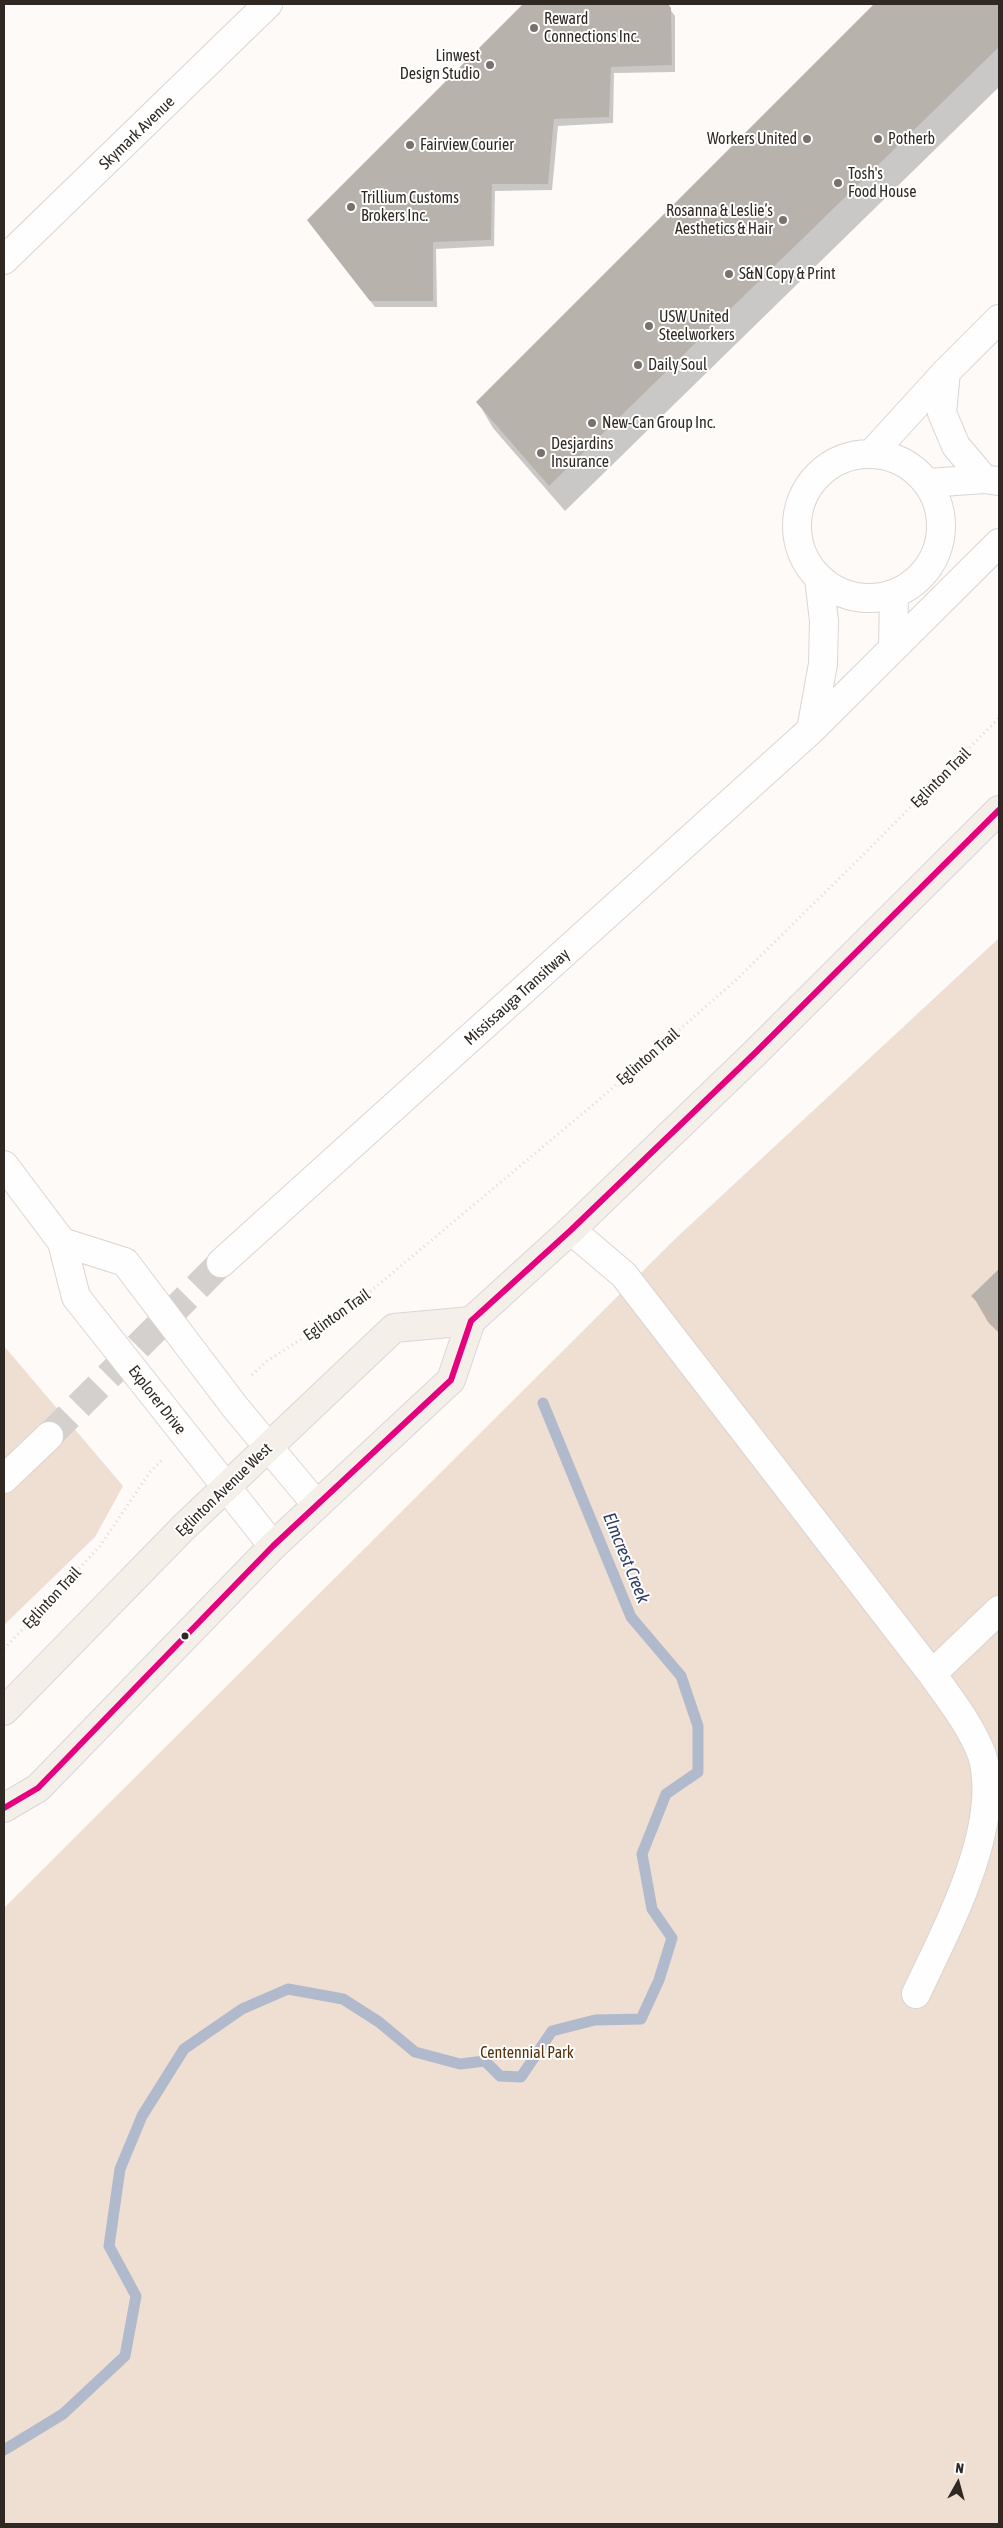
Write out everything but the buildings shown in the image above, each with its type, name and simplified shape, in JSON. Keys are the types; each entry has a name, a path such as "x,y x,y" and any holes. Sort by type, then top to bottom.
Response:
{"main road":[{"path":"4,1808 38,1788 273,1546 451,1380 471,1321 571,1230 755,1053 999,810"},
{"name":"Eglinton Avenue West","path":"4,1711 226,1487 394,1328 471,1321"}],"street":[{"name":"Skymark Avenue","path":"4,260 268,4"},
{"path":"874,452 946,372 999,319"},
{"path":"946,372 942,413 956,446 992,480"},
{"path":"874,452 908,465 928,482 940,507 942,533 934,559 917,580 894,594 868,598 842,593 819,578 803,557 797,531 799,505 812,481 832,463 857,454 874,452"},
{"path":"928,482 992,480"},
{"name":"Mississauga Transitway","path":"934,559 994,548"},
{"name":"Mississauga Transitway","path":"221,1263 810,730 994,548"},
{"path":"810,730 823,664 824,621 819,578"},
{"path":"893,647 894,594"},
{"name":"Explorer Drive","path":"4,1165 62,1242 76,1298 273,1546"},
{"path":"571,1230 624,1275 932,1674 962,1717 982,1755 989,1800 980,1852 916,1994"},
{"path":"62,1242 124,1262 267,1447 316,1504"},
{"path":"4,1479 49,1436"},
{"path":"932,1674 999,1610"}],"path":[{"name":"Eglinton Trail","path":"267,1361 353,1306 594,1104 705,1007 863,855 999,718"},
{"name":"Eglinton Trail","path":"4,1649 100,1546 150,1472"}],"green space":[{"name":"Centennial Park","path":"999,938 999,2524 4,2524 4,1908 675,1239"},
{"path":"4,1346 123,1486 95,1537 4,1625"}],"waterway":[{"name":"Elmcrest Creek","path":"4,2450 63,2414 125,2356 136,2296 109,2246 120,2169 142,2116 184,2049 242,2009 288,1989 343,1999 379,2022 415,2052 460,2064 485,2061 500,2076 521,2077 552,2031 595,2020 641,2019 659,1980 672,1938 652,1909 642,1854 666,1794 698,1772 698,1726 681,1676 631,1617 543,1403"}],"tunnel":[{"path":"49,1436 221,1263"}],"transit line":[{"path":"4,1808 38,1788 273,1546 451,1380 471,1321 571,1230 755,1053 999,810"}],"place":[{"name":"Reward Connections Inc.","path":"534,28"},
{"name":"Linwest Design Studio","path":"490,65"},
{"name":"Workers United","path":"807,139"},
{"name":"Potherb","path":"878,139"},
{"name":"Fairview Courier","path":"410,145"},
{"name":"Tosh's Food House","path":"838,183"},
{"name":"Trillium Customs Brokers Inc.","path":"351,207"},
{"name":"Rosanna & Leslie’s Aesthetics & Hair","path":"783,220"},
{"name":"S&N Copy & Print","path":"729,274"},
{"name":"USW United Steelworkers","path":"649,326"},
{"name":"Daily Soul","path":"638,365"},
{"name":"New-Can Group Inc.","path":"592,423"},
{"name":"Desjardins Insurance","path":"541,453"}]}
